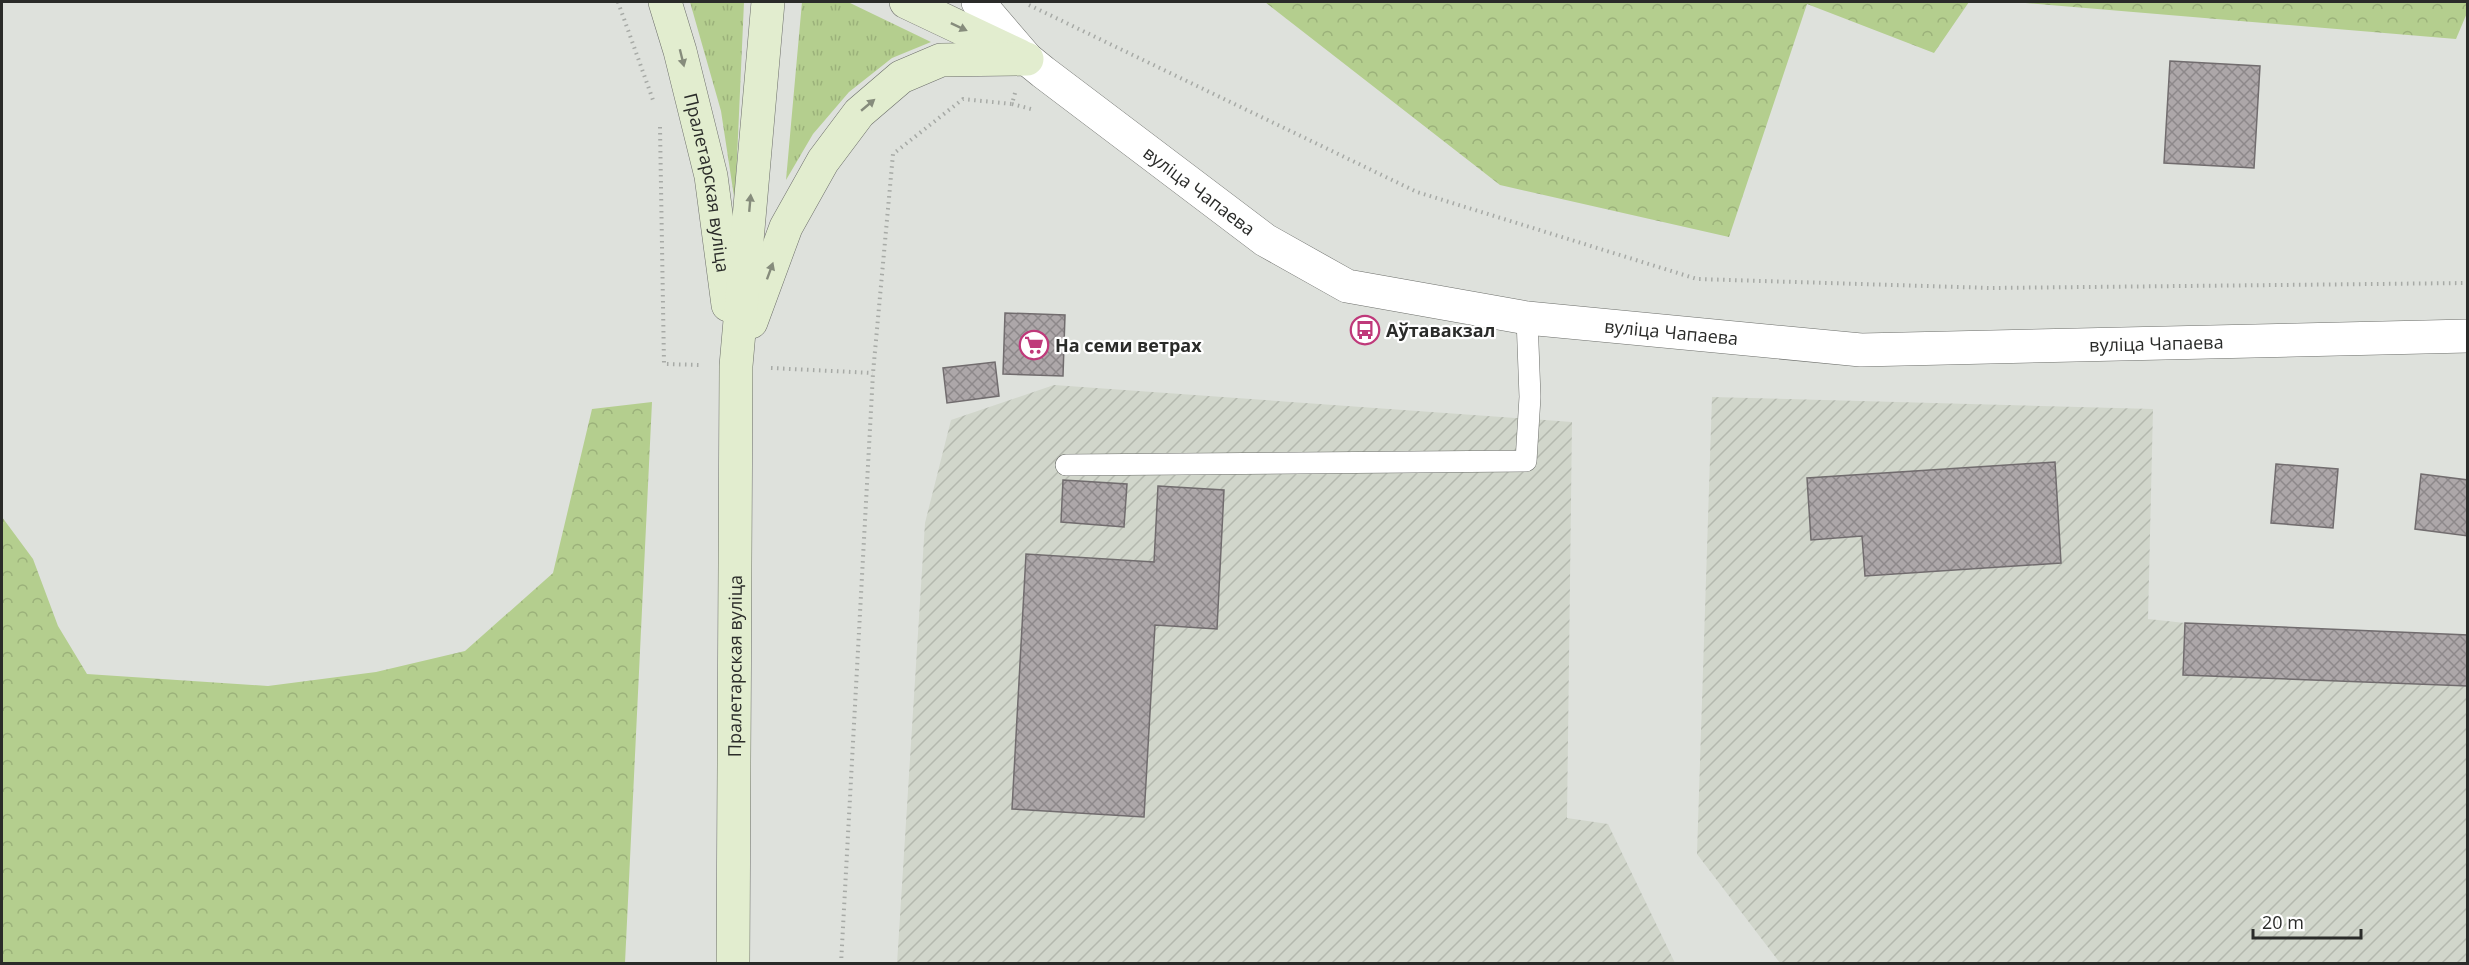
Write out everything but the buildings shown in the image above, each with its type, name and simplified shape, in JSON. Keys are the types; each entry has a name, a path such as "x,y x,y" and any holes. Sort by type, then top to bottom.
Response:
{"main road":[{"name":"Пралетарская вуліца","path":"665,2 680,51 711,176 736,366"},
{"name":"Пралетарская вуліца","path":"733,963 736,366 768,2"},
{"path":"906,2 1027,59"},
{"path":"736,366 786,227 823,161 858,113 901,77 941,60 1027,59"}],"street":[{"name":"вуліца Чапаева","path":"978,2 1027,59 1265,240 1347,286 1527,318 1861,350 2468,336"}],"lane":[{"path":"1066,465 1526,461 1530,397 1527,318"}],"path":[{"path":"841,963 873,373 893,154 963,99 1012,104 1035,29 1024,2"},
{"path":"1024,2 1417,192 1697,279 1990,288 2468,283"}],"shaded area":[{"path":"1054,385 1572,422 1567,818 1608,824 1675,963 897,964 925,523 951,420"},
{"path":"1712,397 2153,409 2148,619 2185,623 2467,635 2467,963 1780,963 1697,854"}],"green space":[{"path":"690,2 744,2 735,203 721,111"},
{"path":"802,2 848,2 931,42 892,58 849,92 813,134 786,180"},
{"path":"1265,2 1969,2 1934,53 1807,4 1729,237 1500,185"},
{"path":"2014,2 2467,2 2467,13 2456,39"},
{"path":"652,402 625,963 2,963 2,517 33,559 58,626 87,674 268,686 376,672 465,651 553,573 592,409"}],"place":[{"name":"Аўтавакзал","path":"1365,330"},
{"name":"На семи ветрах","path":"1034,345"}]}
